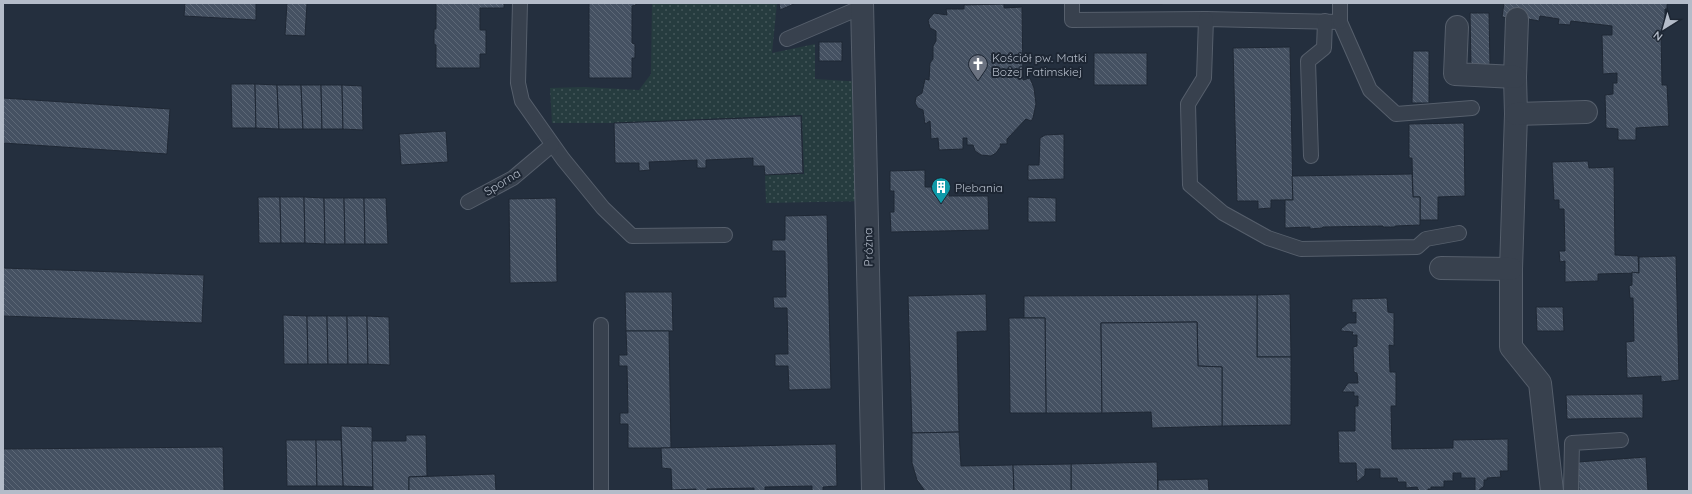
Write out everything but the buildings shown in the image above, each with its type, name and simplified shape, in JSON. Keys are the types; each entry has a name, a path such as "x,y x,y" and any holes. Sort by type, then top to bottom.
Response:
{"street":[{"name":"Próżna","path":"862,5 873,491"},
{"path":"1517,19 1515,78 1516,114 1511,269 1511,347 1540,383 1552,491"},
{"path":"1457,27 1455,74 1515,78"},
{"path":"1516,114 1586,112"},
{"path":"1442,268 1511,269"}],"lane":[{"path":"520,3 519,93 526,108 552,145 603,208 632,236 725,234"},
{"path":"1072,3 1072,20 1206,19 1340,22"},
{"path":"1340,3 1340,22 1370,90 1396,114 1472,108"},
{"path":"787,39 862,5"},
{"path":"1206,19 1204,78 1188,104 1190,185 1223,213 1268,238 1301,249 1417,247 1426,238 1459,233"},
{"path":"1311,156 1308,61 1324,48 1325,21"},
{"name":"Sporna","path":"468,202 514,178 552,145"},
{"path":"601,325 601,491"},
{"path":"1571,491 1572,443 1621,440"}],"green space":[{"path":"652,3 777,3 772,53 815,44 815,79 864,82 867,201 766,203 765,175 804,174 802,115 614,123 552,123 550,88 584,87 639,90 651,74"}],"place":[{"name":"Kościół pw. Matki Bożej Fatimskiej","path":"978,81"},
{"name":"Plebania","path":"941,204"}]}
